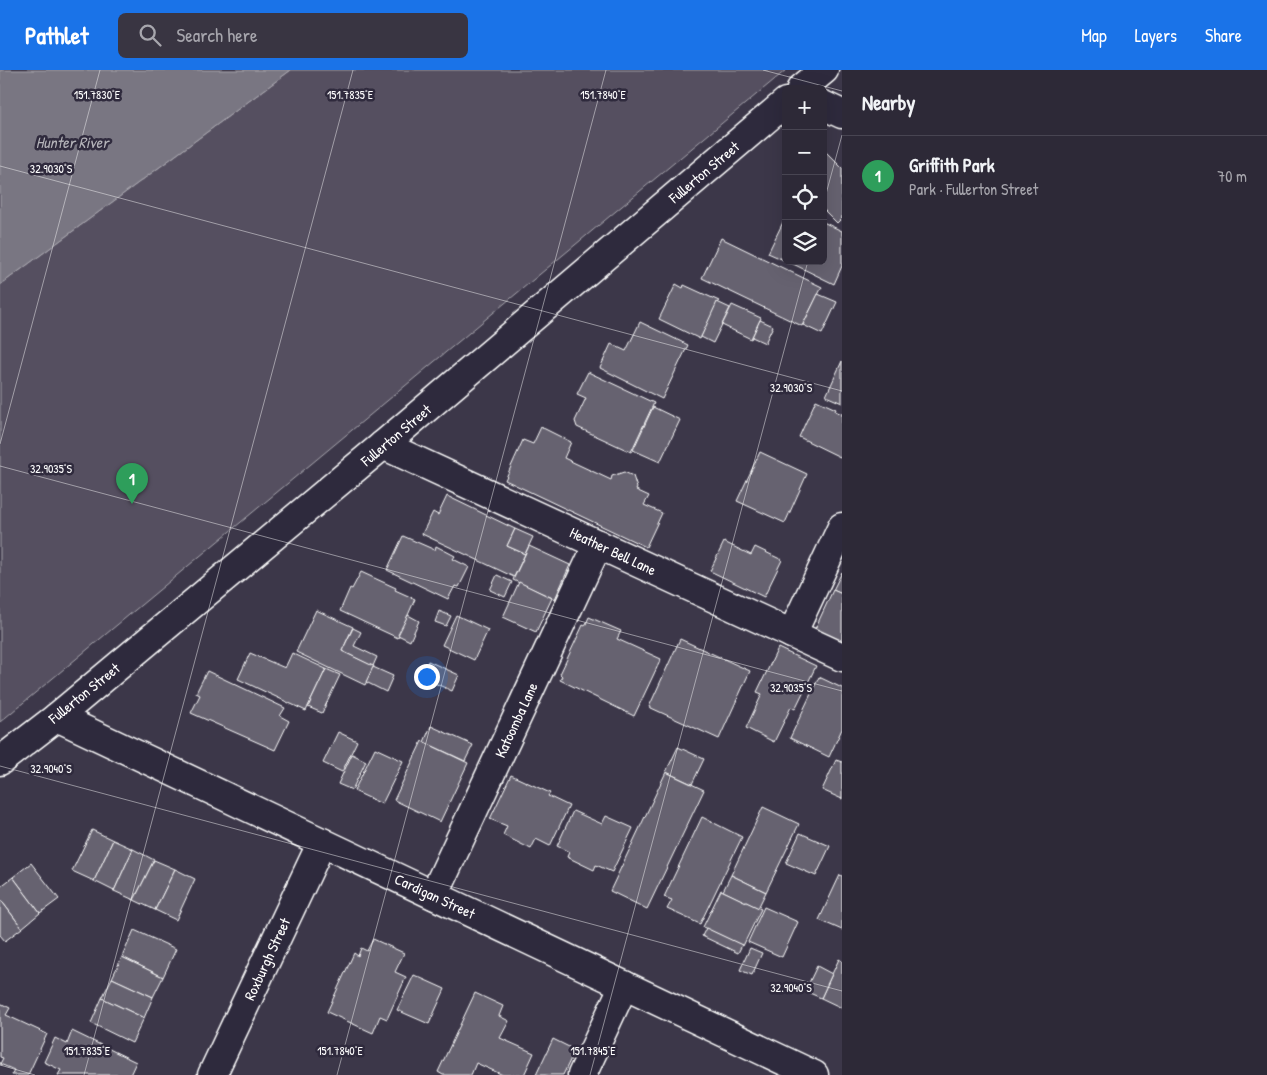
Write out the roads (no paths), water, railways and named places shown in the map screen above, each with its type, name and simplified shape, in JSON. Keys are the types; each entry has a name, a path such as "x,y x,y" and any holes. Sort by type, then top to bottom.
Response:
{"street":[{"path":"806,85 824,70"},
{"name":"Fullerton Street","path":"0,761 57,716 383,445 782,105"},
{"path":"827,107 842,114"},
{"name":"Heather Bell Lane","path":"383,445 842,657"},
{"path":"792,634 842,527"},
{"name":"Katoomba Lane","path":"434,895 598,544"},
{"name":"Cardigan Street","path":"57,716 814,1075"},
{"name":"Roxburgh Street","path":"212,1075 322,842"},
{"path":"582,1075 624,985"}],"water":[{"name":"Hunter River","path":"0,70 291,70 0,285"}],"place":[{"name":"Griffith Park","path":"132,504"}]}
